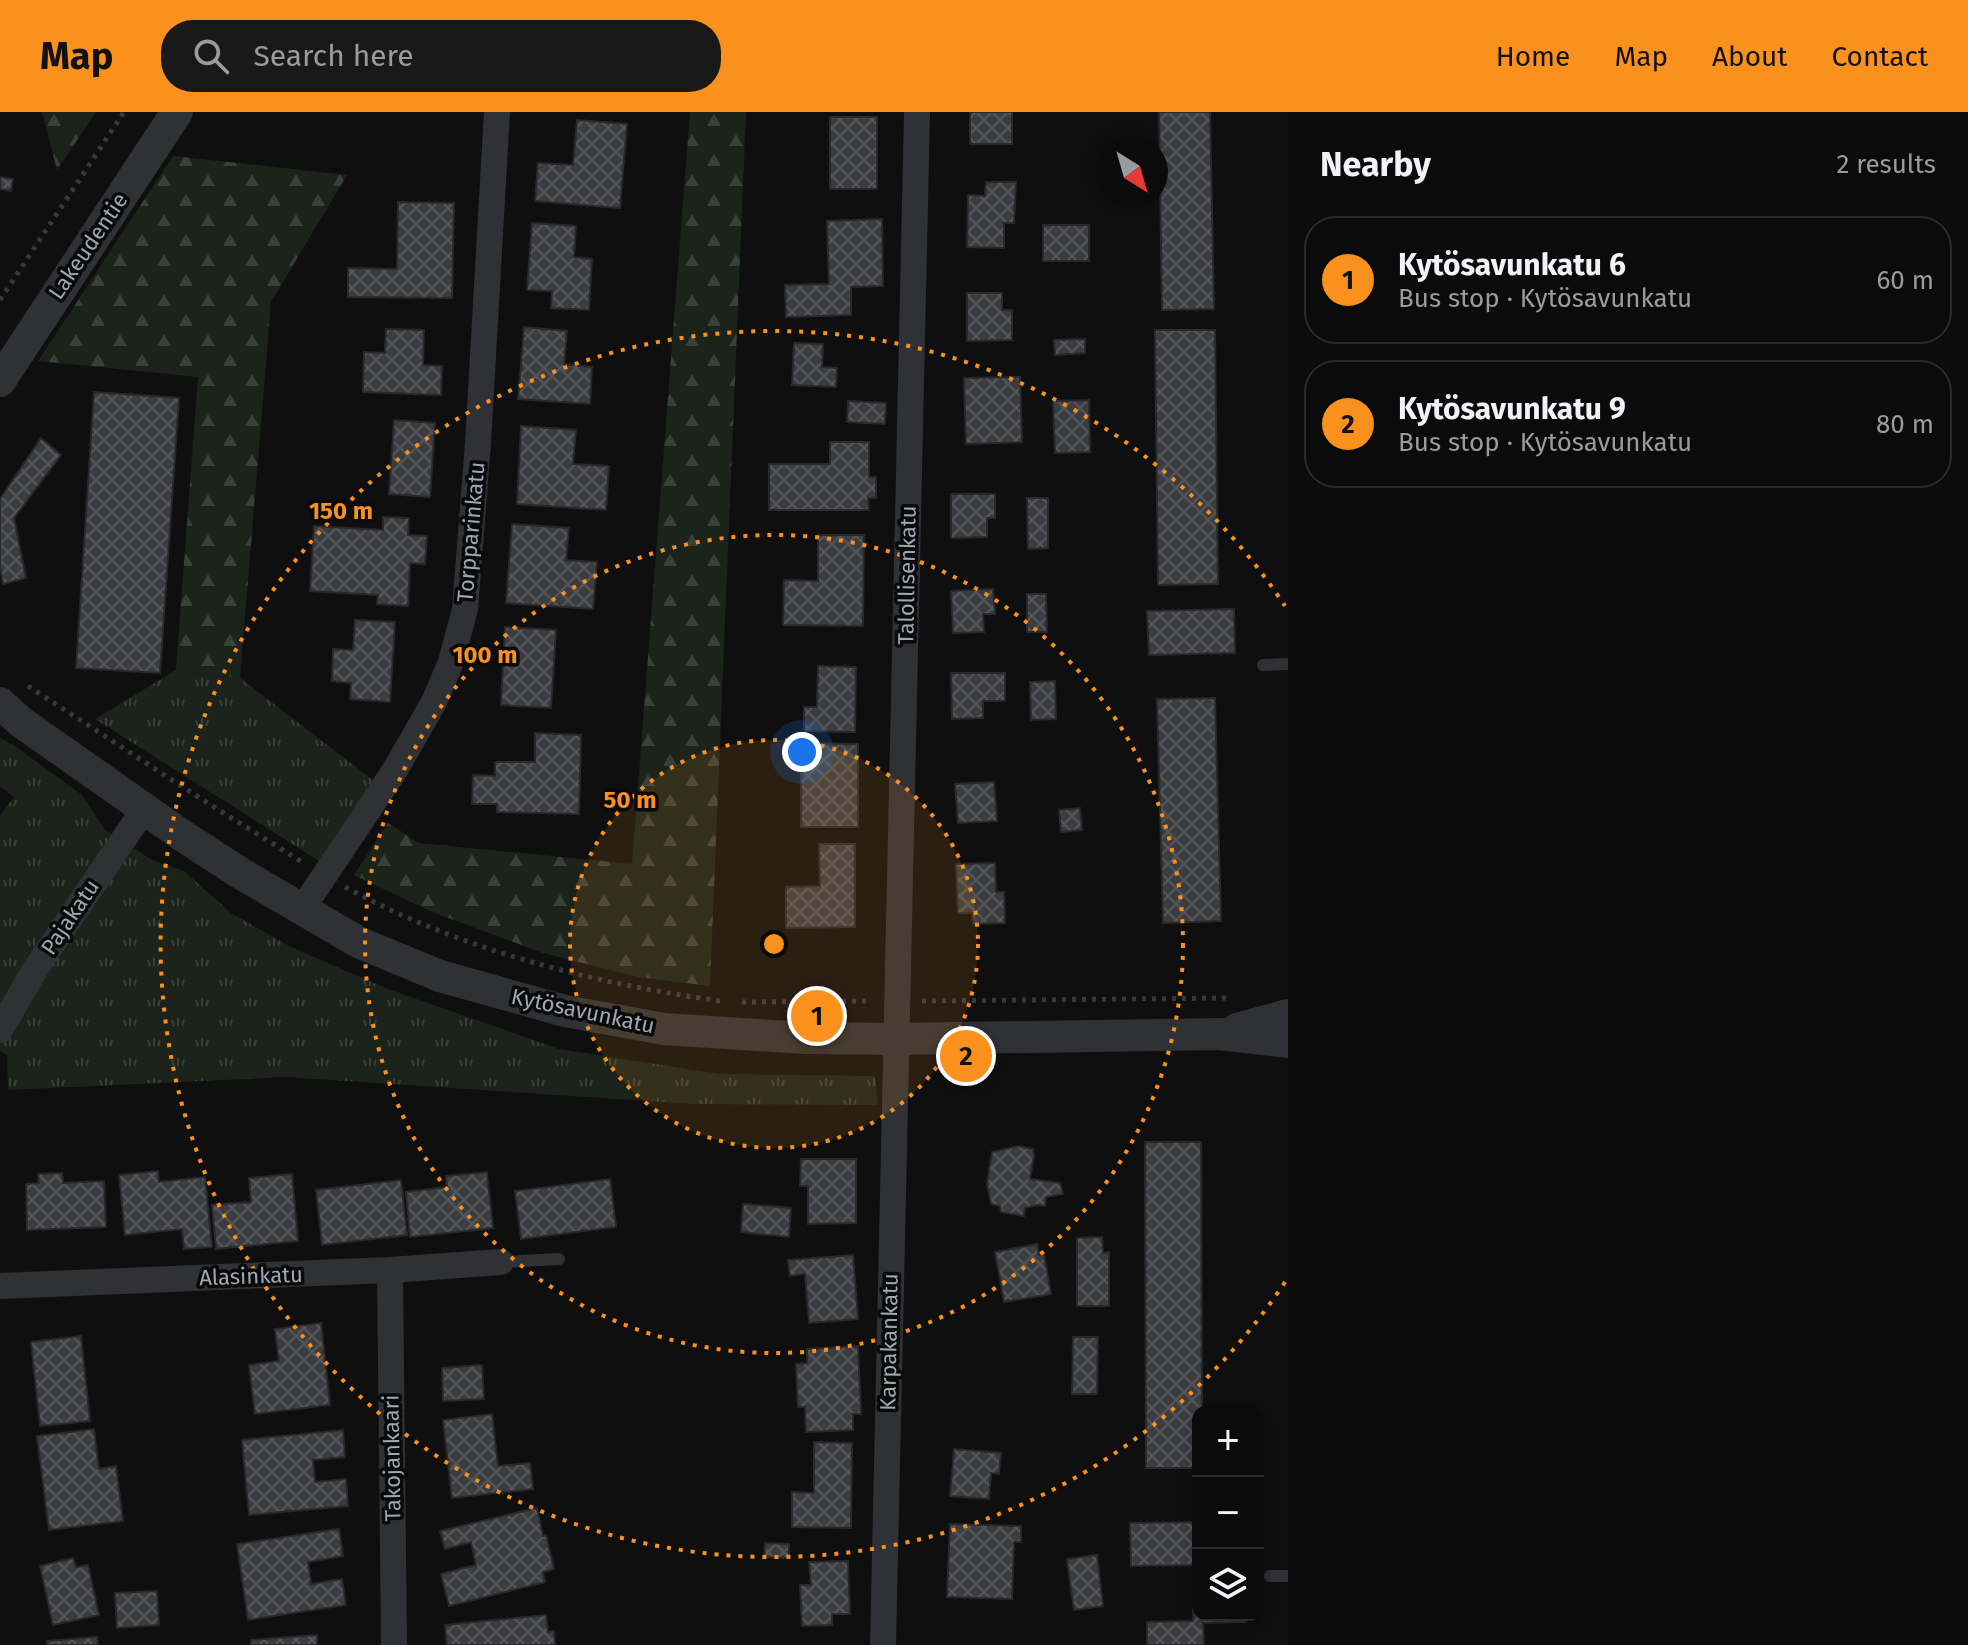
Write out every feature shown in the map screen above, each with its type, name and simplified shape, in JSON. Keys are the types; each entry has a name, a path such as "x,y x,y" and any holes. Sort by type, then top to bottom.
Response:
{"street":[{"name":"Lakeudentie","path":"0,381 177,112"},
{"name":"Torpparinkatu","path":"302,909 395,770 434,702 451,662 465,609 497,112"},
{"name":"Talollisenkatu","path":"896,1039 917,112"},
{"name":"Kytösavunkatu","path":"7,713 240,873 360,943 440,976 565,1011 664,1029 805,1038 1219,1034 1288,1042"},
{"name":"Pajakatu","path":"0,1030 36,968 145,808"},
{"name":"Kytösavunkatu","path":"1219,1034 1288,1015"},
{"name":"Karpakankatu","path":"883,1645 896,1039"},
{"name":"Alasinkatu","path":"0,1286 390,1270 501,1262"},
{"name":"Takojankaari","path":"390,1270 394,1645"}],"lane":[{"path":"1263,665 1288,664"},
{"path":"501,1262 559,1259"},
{"path":"1270,1576 1288,1576"}],"path":[{"path":"0,300 124,112"},
{"path":"26,685 324,876 421,924 526,960 604,982 731,1002 1242,998"}],"green space":[{"path":"42,112 96,112 57,170"},
{"path":"690,112 746,112 710,986 638,977 543,953 432,912 354,875 388,823 419,843 632,864"},
{"path":"173,156 347,175 271,302 240,678 176,670 198,377 38,361"},
{"path":"176,670 240,678 373,780 319,861 95,719"},
{"path":"0,738 82,795 104,829 152,860 184,871 231,913 291,947 388,989 559,1049 719,1074 875,1076 878,1105 694,1104 286,1077 8,1090 7,1055 0,1051 0,816 14,797 0,786"}],"building":[{"path":"970,112 1012,112 1012,144 970,144"},
{"path":"1159,112 1210,112 1214,309 1162,310 1160,208 1168,208 1168,136 1159,136"},
{"path":"830,117 877,117 877,189 830,189"},
{"path":"577,120 627,124 620,208 535,201 538,163 573,165"},
{"path":"0,177 13,179 11,191 0,189"},
{"path":"986,182 1016,182 1014,223 1004,223 1004,248 967,247 968,195 985,196"},
{"path":"398,202 454,203 452,298 348,297 348,268 397,269"},
{"path":"882,219 883,286 851,287 851,315 786,317 785,285 829,284 827,221"},
{"path":"532,223 576,226 574,257 592,259 589,310 551,308 552,291 527,290"},
{"path":"1043,225 1089,225 1089,261 1043,261"},
{"path":"967,293 1002,293 1002,310 1012,310 1012,340 967,341"},
{"path":"524,327 567,331 564,364 592,367 590,404 518,399"},
{"path":"386,329 424,330 423,365 442,366 441,395 363,392 364,352 385,353"},
{"path":"1155,330 1215,330 1218,584 1158,585"},
{"path":"1085,339 1085,353 1055,355 1054,340"},
{"path":"794,343 823,344 822,367 837,368 836,387 792,385"},
{"path":"1020,377 1022,442 966,444 964,378"},
{"path":"94,392 179,398 160,673 76,668"},
{"path":"1089,400 1090,452 1055,453 1053,401"},
{"path":"848,401 886,403 885,424 847,422"},
{"path":"394,420 435,423 430,497 389,494"},
{"path":"521,426 576,430 573,464 609,466 606,510 517,504"},
{"path":"41,438 61,455 14,518 26,578 3,584 0,568 0,499"},
{"path":"830,442 869,442 869,477 876,477 876,498 868,498 869,510 769,510 769,464 830,464"},
{"path":"951,494 995,494 995,518 987,518 987,537 951,538"},
{"path":"1027,498 1048,498 1048,548 1028,549"},
{"path":"383,517 409,518 408,535 427,536 425,564 410,563 408,606 377,604 378,595 310,591 314,526 383,530"},
{"path":"512,524 569,528 566,560 597,562 593,609 506,603"},
{"path":"818,535 864,535 863,626 783,625 784,580 818,581"},
{"path":"993,589 995,614 983,614 984,632 953,633 951,591"},
{"path":"1027,594 1046,594 1047,632 1027,632"},
{"path":"1234,609 1235,653 1149,655 1147,611"},
{"path":"355,620 395,622 390,702 350,699 351,683 332,681 333,649 353,650"},
{"path":"505,627 556,630 551,708 501,705"},
{"path":"818,666 856,667 855,732 804,731 804,707 817,707"},
{"path":"951,673 1005,673 1005,701 983,701 983,718 952,719"},
{"path":"1055,681 1056,719 1031,720 1030,682"},
{"path":"1215,698 1221,921 1163,923 1157,699"},
{"path":"535,733 581,735 579,814 497,812 497,804 472,804 473,775 495,776 495,762 535,762"},
{"path":"801,743 858,744 858,827 801,827"},
{"path":"994,782 997,821 958,823 955,784"},
{"path":"1080,808 1082,830 1061,832 1059,810"},
{"path":"819,844 855,844 855,927 786,928 786,887 820,886"},
{"path":"995,863 996,892 1004,892 1005,923 973,924 972,913 958,913 956,864"},
{"path":"1145,1142 1201,1142 1202,1405 1192,1405 1192,1468 1146,1468"},
{"path":"1018,1146 1033,1149 1030,1179 1060,1183 1063,1194 1046,1197 1045,1206 1025,1208 1024,1216 1001,1212 1000,1206 991,1204 987,1184 992,1152"},
{"path":"801,1159 856,1159 856,1223 808,1224 808,1186 800,1186"},
{"path":"158,1171 159,1182 205,1177 212,1247 184,1249 182,1229 125,1235 119,1175"},
{"path":"487,1172 493,1228 410,1237 406,1192 447,1187 446,1176"},
{"path":"62,1173 63,1183 104,1181 106,1227 27,1230 26,1184 39,1183 38,1174"},
{"path":"292,1174 298,1241 216,1249 212,1205 251,1202 249,1178"},
{"path":"610,1179 616,1227 521,1239 515,1191"},
{"path":"401,1180 407,1235 322,1245 316,1190"},
{"path":"743,1204 791,1208 789,1237 741,1232"},
{"path":"1102,1237 1103,1253 1109,1252 1109,1306 1077,1306 1077,1238"},
{"path":"1037,1244 1039,1255 1044,1254 1051,1294 1004,1302 995,1252"},
{"path":"853,1255 858,1319 809,1323 805,1274 790,1276 788,1260"},
{"path":"321,1323 330,1405 255,1414 249,1365 279,1361 275,1329"},
{"path":"81,1336 90,1421 40,1426 31,1342"},
{"path":"1073,1337 1098,1337 1097,1394 1072,1394"},
{"path":"858,1346 861,1414 853,1414 853,1430 806,1432 805,1407 798,1407 796,1364 807,1363 807,1349"},
{"path":"482,1365 484,1399 443,1401 442,1368"},
{"path":"492,1414 498,1466 530,1463 533,1489 452,1498 443,1420"},
{"path":"94,1429 99,1469 116,1466 123,1521 49,1530 37,1436"},
{"path":"343,1430 345,1457 313,1460 315,1482 346,1479 348,1506 249,1515 242,1440"},
{"path":"814,1442 852,1443 851,1528 792,1527 792,1492 814,1493"},
{"path":"954,1449 1001,1453 999,1474 991,1473 989,1499 950,1496"},
{"path":"537,1508 554,1569 543,1572 545,1582 449,1606 441,1574 476,1565 471,1542 445,1549 440,1531"},
{"path":"1192,1522 1192,1565 1131,1566 1130,1523"},
{"path":"950,1524 1021,1526 1021,1542 1014,1542 1012,1599 947,1597"},
{"path":"339,1529 343,1556 308,1562 311,1584 342,1579 346,1605 248,1620 237,1544"},
{"path":"765,1543 789,1544 789,1558 764,1557"},
{"path":"1097,1555 1103,1606 1074,1610 1067,1559"},
{"path":"73,1558 76,1567 88,1565 99,1615 53,1625 40,1566"},
{"path":"848,1561 850,1614 832,1614 832,1625 802,1626 800,1585 811,1585 809,1562"},
{"path":"157,1591 159,1625 117,1628 115,1593"},
{"path":"546,1615 548,1632 554,1631 555,1645 447,1645 445,1625"},
{"path":"1246,1621 1203,1623 1204,1645 1147,1645 1147,1622"},
{"path":"317,1635 317,1645 251,1645 251,1640"},
{"path":"97,1637 98,1645 47,1645 47,1641"}],"place":[{"name":"Kytösavunkatu 6","path":"817,1016"},
{"name":"Kytösavunkatu 9","path":"966,1056"}]}
